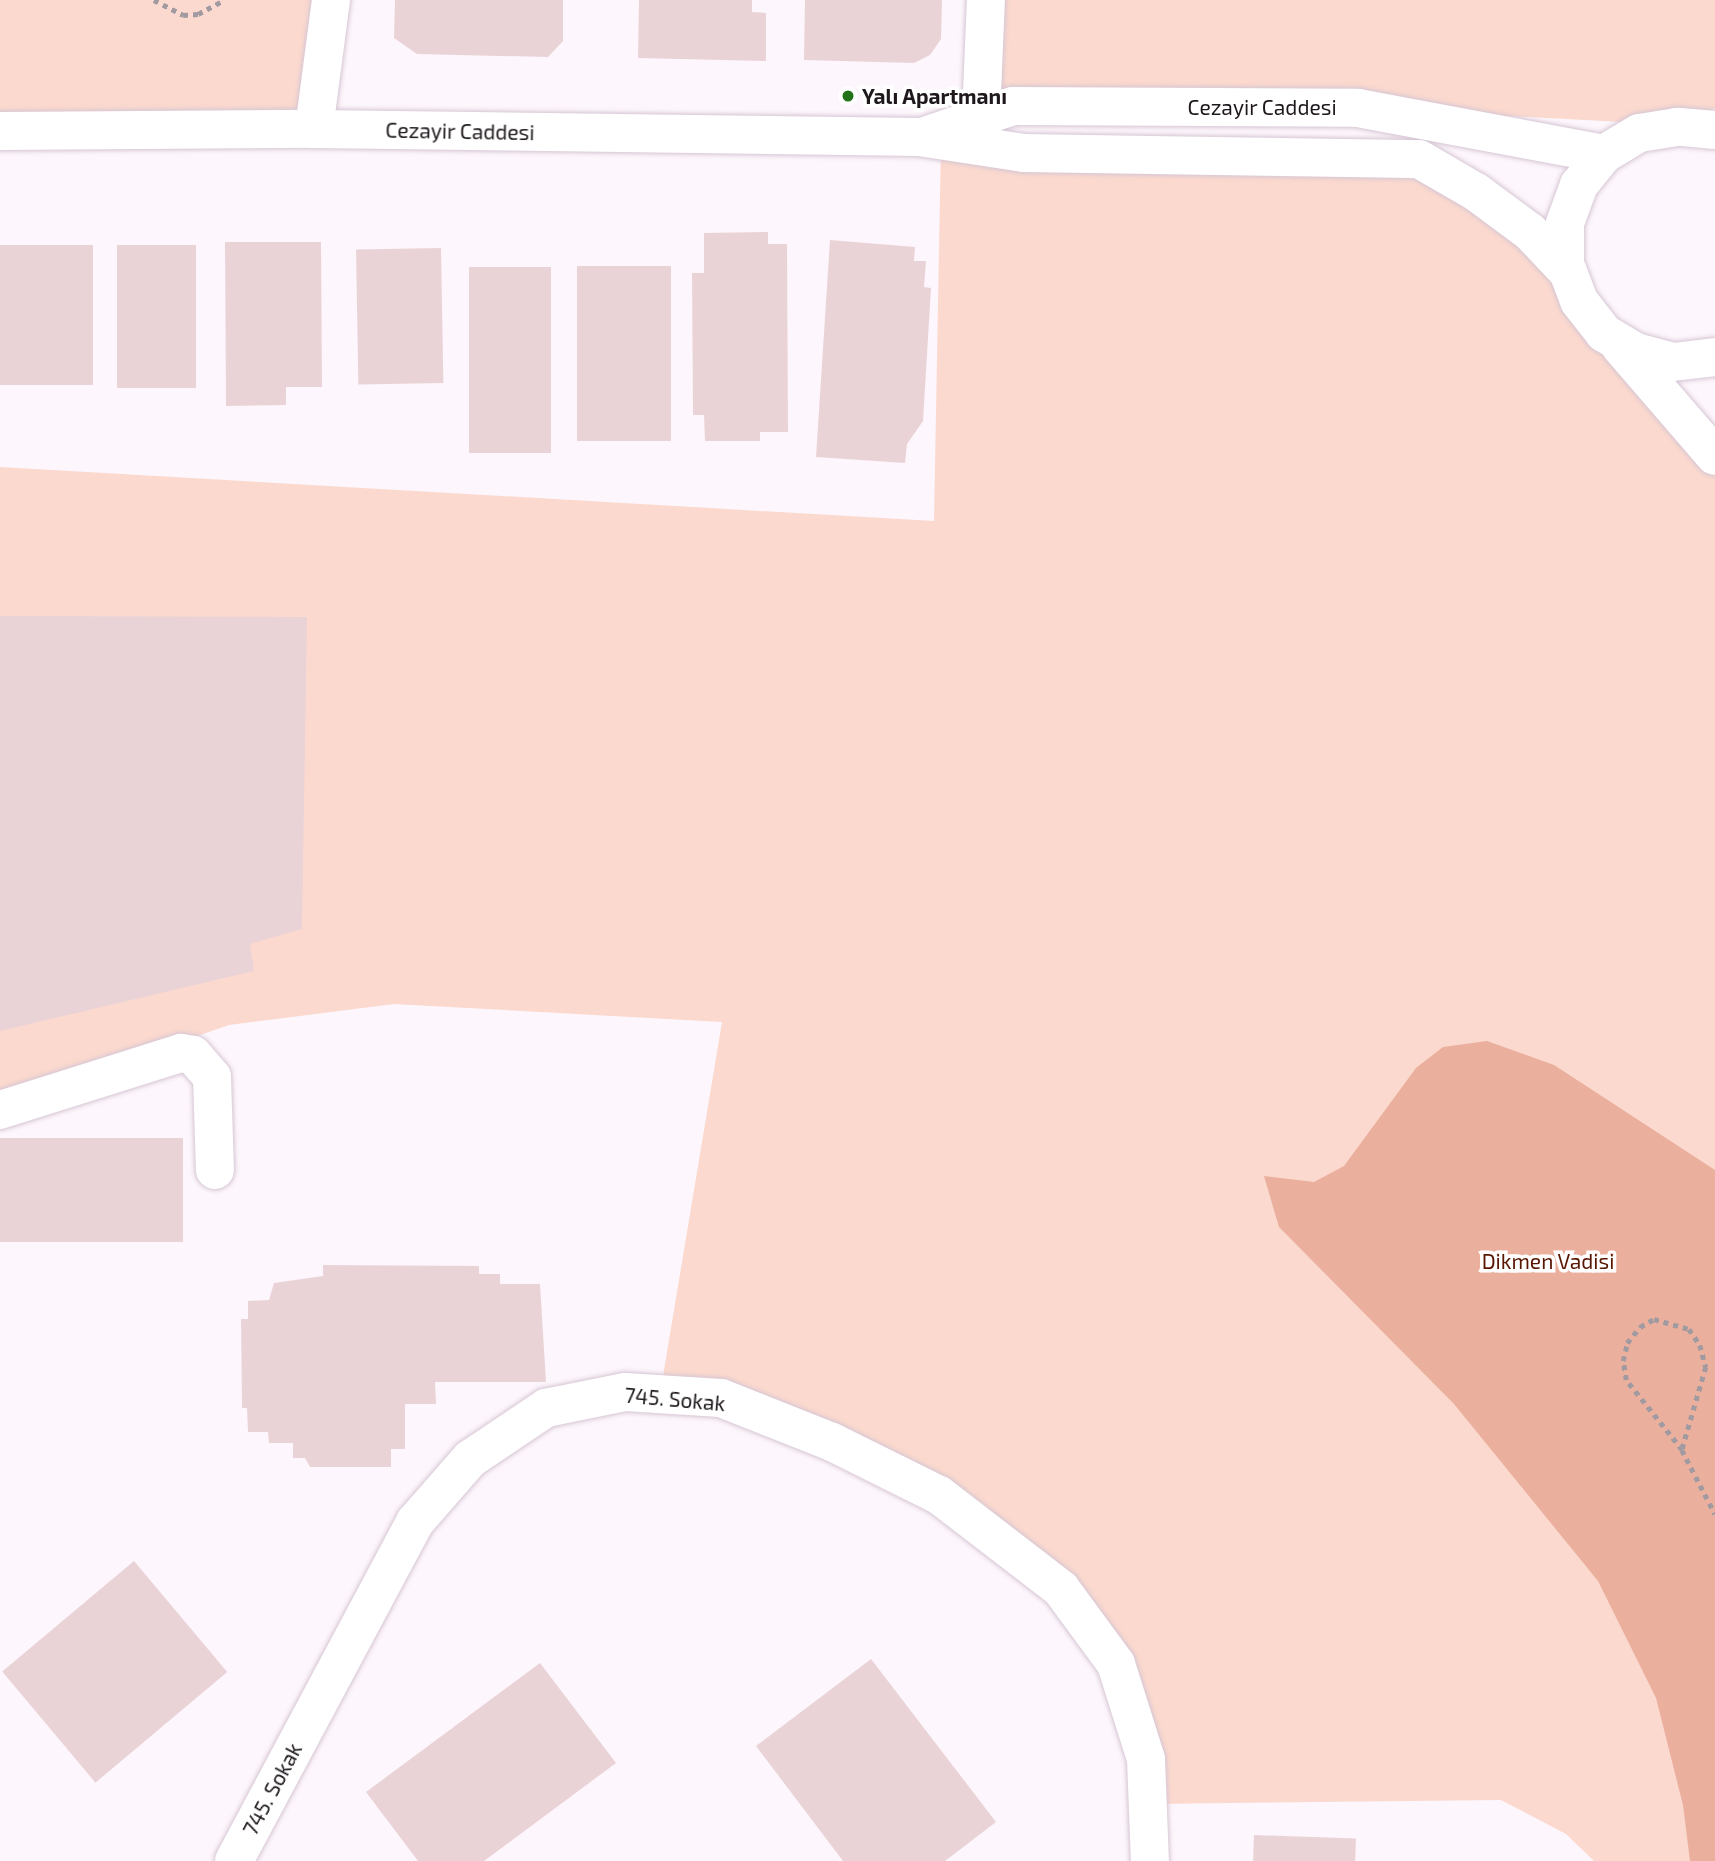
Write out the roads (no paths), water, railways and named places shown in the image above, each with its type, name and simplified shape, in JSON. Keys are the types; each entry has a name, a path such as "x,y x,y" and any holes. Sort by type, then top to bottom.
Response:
{"main road":[{"path":"314,129 331,0"},
{"path":"986,0 997,111"},
{"name":"Cezayir Caddesi","path":"919,137 997,111 1358,108 1604,154"},
{"path":"1715,130 1677,127 1639,133 1604,154 1579,185 1565,223 1568,272 1579,302 1715,456"},
{"name":"Cezayir Caddesi","path":"0,131 314,129 919,137 1024,153 1419,159 1476,192 1530,232 1568,272"},
{"path":"1614,339 1636,352 1673,362 1715,357"},
{"path":"0,1110 181,1053 193,1055 212,1077 215,1170"},
{"name":"745. Sokak","path":"234,1861 415,1522 470,1459 546,1408 625,1392 721,1398 832,1442 939,1495 1061,1589 1116,1664 1146,1759 1150,1861"}],"place":[{"name":"Yalı Apartmanı","path":"848,96"}],"park label":[{"name":"Dikmen Vadisi","path":"1548,1261"}]}
